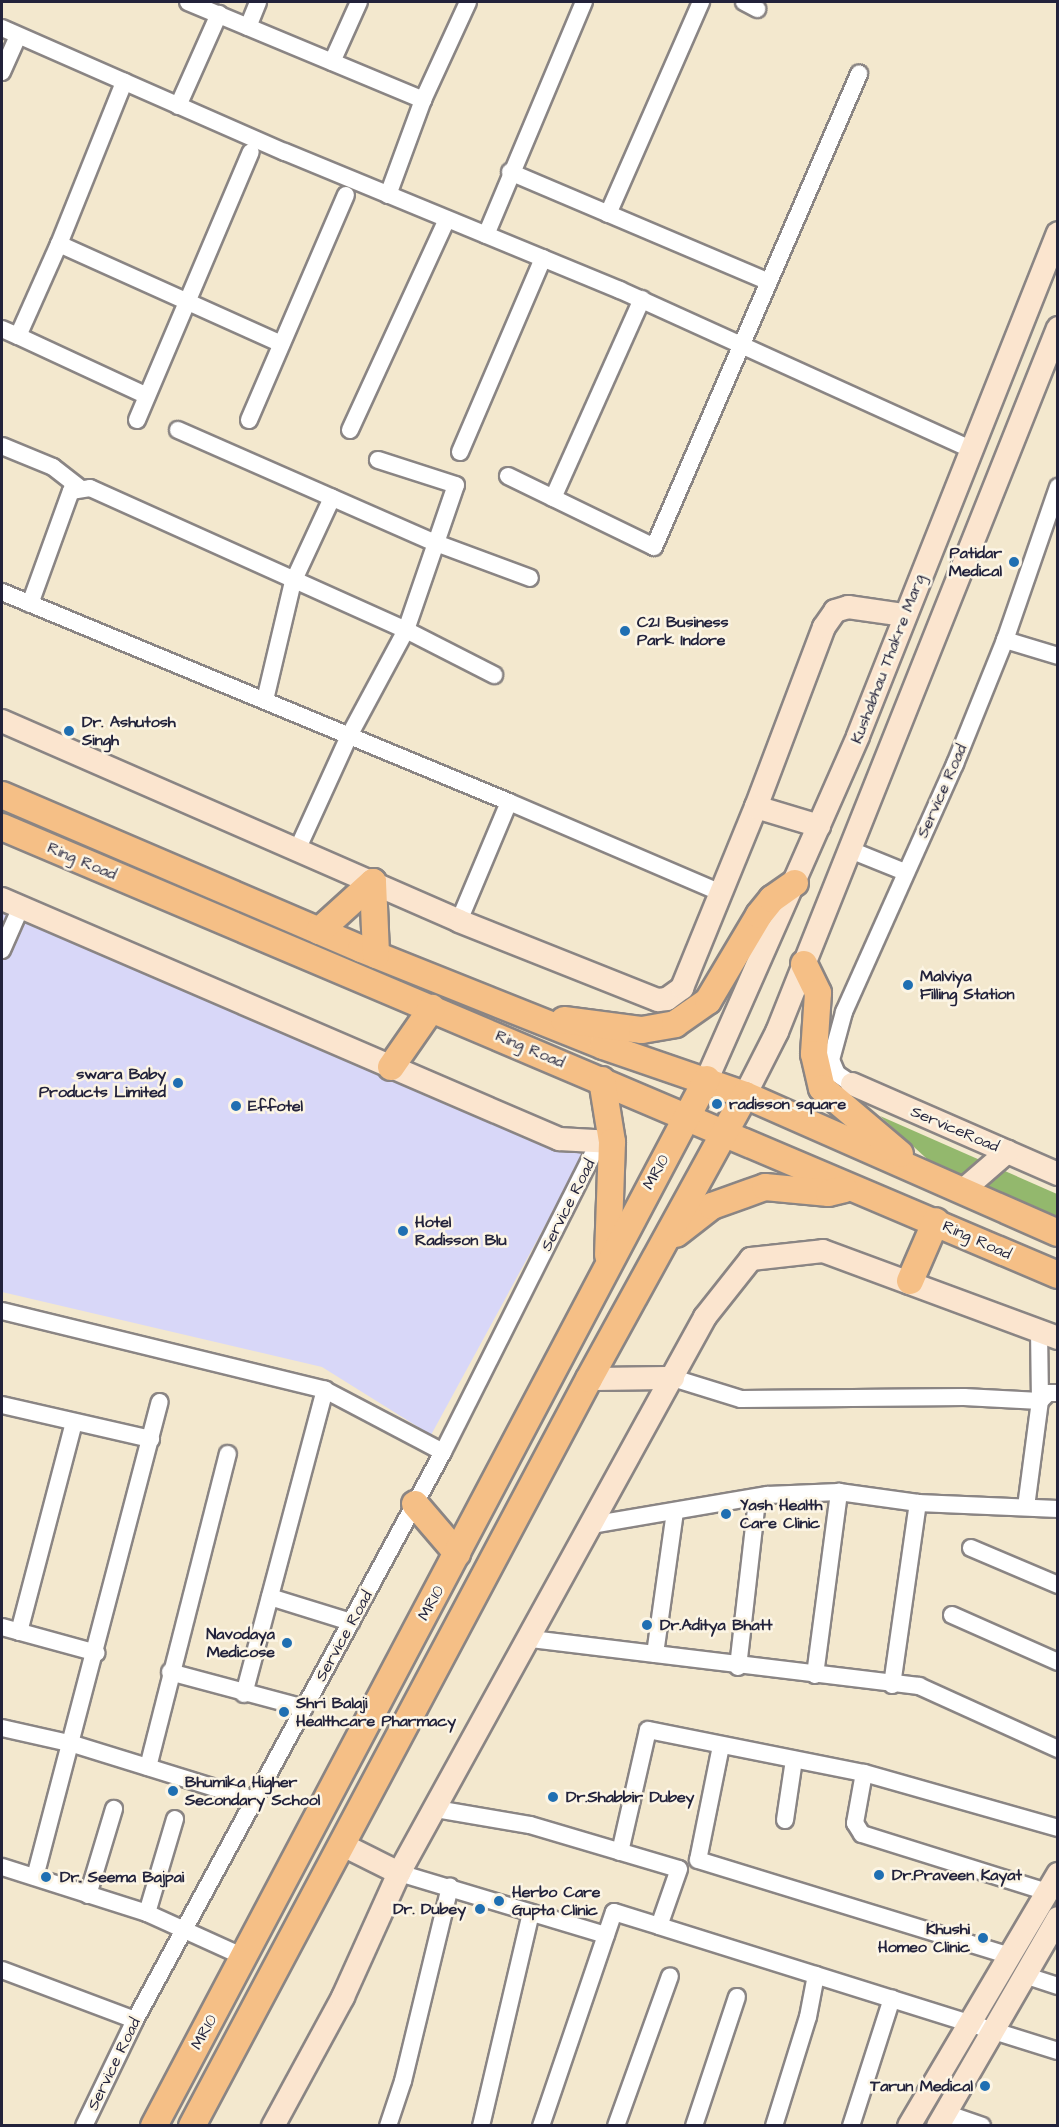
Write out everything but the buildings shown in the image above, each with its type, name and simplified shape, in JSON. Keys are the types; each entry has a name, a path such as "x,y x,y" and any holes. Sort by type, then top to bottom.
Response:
{"main road":[{"name":"Ring Road","path":"2,795 376,955 603,1046 745,1095 1058,1233"},
{"name":"Ring Road","path":"2,827 687,1116 851,1188 936,1221 1058,1275"},
{"path":"319,931 373,882"},
{"path":"373,882 376,955"},
{"path":"525,1015 642,1030 675,1024 708,1001 759,915 772,899 795,883"},
{"path":"804,964 818,993 814,1054 822,1088 924,1174"},
{"path":"391,1067 432,1008"},
{"path":"602,1080 608,1264"},
{"name":"MR10","path":"154,2126 707,1080"},
{"name":"MR10","path":"192,2126 589,1379 669,1239 745,1095"},
{"path":"669,1239 712,1206 765,1187 829,1192 851,1188"},
{"path":"910,1281 936,1221"},
{"path":"416,1504 457,1553"}],"street":[{"path":"188,2 423,100"},
{"path":"248,27 258,2"},
{"path":"332,62 359,2"},
{"path":"387,195 423,100 468,2"},
{"path":"486,235 510,172 584,2"},
{"path":"608,214 700,2"},
{"path":"178,106 219,14"},
{"path":"2,28 387,195 642,299 971,449"},
{"path":"2,72 18,36"},
{"path":"508,477 654,547 859,74"},
{"path":"18,336 59,244 124,82"},
{"path":"137,420 251,152"},
{"path":"510,172 769,282"},
{"path":"249,420 346,195"},
{"path":"350,430 447,219"},
{"name":"Kushabhau Thakre Marg","path":"707,1080 819,826 1058,233"},
{"path":"59,244 282,344"},
{"path":"460,452 543,258"},
{"path":"553,498 642,299"},
{"name":"Kushabhau Thakre Marg","path":"745,1095 804,964 1058,328"},
{"path":"2,329 147,396"},
{"path":"178,430 436,543 530,578"},
{"path":"2,446 53,467 79,487"},
{"path":"298,848 349,736 406,630 456,485 378,460"},
{"path":"30,604 71,491 79,487 90,488 293,582 406,630 494,675"},
{"name":"Service Road","path":"852,1084 837,1074 831,1060 844,1012 1005,640 1058,487"},
{"path":"265,700 293,582 332,498"},
{"path":"2,592 265,700 721,893"},
{"path":"2,721 298,848 459,921 658,1000 682,988 756,807 824,627 836,611 848,607 904,615"},
{"path":"1005,640 1058,656"},
{"path":"459,921 508,802"},
{"path":"756,807 819,826"},
{"path":"848,849 905,872"},
{"path":"2,950 11,903 559,1139 605,1143"},
{"name":"ServiceRoad","path":"852,1084 1058,1174"},
{"name":"Service Road","path":"84,2126 135,2020 416,1504 605,1143"},
{"path":"962,1191 1007,1152"},
{"path":"273,2126 342,1997 399,1873 531,1639 705,1317 750,1259 823,1251 910,1281 1048,1334 1026,1507"},
{"path":"2,1311 325,1390 443,1452"},
{"path":"589,1379 673,1378 741,1399 964,1397 1040,1401 1048,1394 1058,1393"},
{"path":"244,1694 325,1390"},
{"path":"35,1877 97,1653 160,1402"},
{"path":"2,1405 151,1439"},
{"path":"19,1632 74,1422"},
{"path":"148,1767 170,1672 228,1454"},
{"path":"591,1525 675,1511 733,1498 757,1499 767,1495 839,1492 918,1503 1058,1509"},
{"path":"815,1675 839,1492"},
{"path":"738,1667 757,1499"},
{"path":"892,1685 918,1503"},
{"path":"655,1654 675,1511"},
{"path":"971,1548 1058,1586"},
{"path":"270,1598 351,1622"},
{"path":"952,1615 1058,1662"},
{"path":"2,1627 97,1653"},
{"path":"531,1639 738,1667 892,1685 919,1686 1058,1749"},
{"path":"170,1672 244,1694 304,1708"},
{"path":"2,1728 73,1744 254,1800"},
{"path":"620,1852 648,1730 864,1773 1058,1828"},
{"path":"721,1746 698,1860 1010,1956"},
{"path":"785,1820 794,1760"},
{"path":"864,1773 855,1823 862,1834 1052,1883 909,2126"},
{"path":"88,1895 114,1809"},
{"path":"436,1809 530,1825 679,1869 659,1926"},
{"path":"147,1913 174,1819"},
{"path":"341,1844 399,1873 606,1935"},
{"path":"2,1867 147,1913 244,1958"},
{"path":"388,2126 403,2081 450,1887"},
{"path":"541,2126 614,1912 1058,2052"},
{"path":"481,2126 531,1913"},
{"path":"982,2126 942,2119 1058,1918"},
{"path":"2,1970 135,2020"},
{"path":"774,2126 808,2016 816,1975"},
{"path":"1024,1975 1058,1986"},
{"path":"616,2126 670,1976"},
{"path":"694,2126 737,1997"},
{"path":"851,2126 892,1998"}],"shaded area":[{"path":"2,909 584,1154 431,1435 322,1367 2,1292"}],"green space":[{"path":"880,1116 1057,1194 1057,1217 937,1168"}],"place":[{"name":"Patidar Medical","path":"1014,562"},
{"name":"C21 Business Park Indore","path":"625,631"},
{"name":"Dr. Ashutosh Singh","path":"69,731"},
{"name":"Malviya Filling Station","path":"908,985"},
{"name":"swara Baby Products Limited","path":"178,1083"},
{"name":"radisson square","path":"717,1104"},
{"name":"Effotel","path":"236,1106"},
{"name":"Hotel Radisson Blu","path":"403,1231"},
{"name":"Yash Health Care Clinic","path":"726,1514"},
{"name":"Dr.Aditya Bhatt","path":"647,1625"},
{"name":"Navodaya Medicose","path":"287,1643"},
{"name":"Shri Balaji Healthcare Pharmacy","path":"284,1712"},
{"name":"Bhumika Higher Secondary School","path":"173,1791"},
{"name":"Dr.Shabbir Dubey","path":"553,1797"},
{"name":"Dr.Praveen Kayat","path":"879,1875"},
{"name":"Dr. Seema Bajpai","path":"46,1877"},
{"name":"Herbo Care Gupta Clinic","path":"499,1901"},
{"name":"Dr. Dubey","path":"480,1909"},
{"name":"Khushi Homeo Clinic","path":"983,1938"},
{"name":"Tarun Medical","path":"985,2086"}]}
